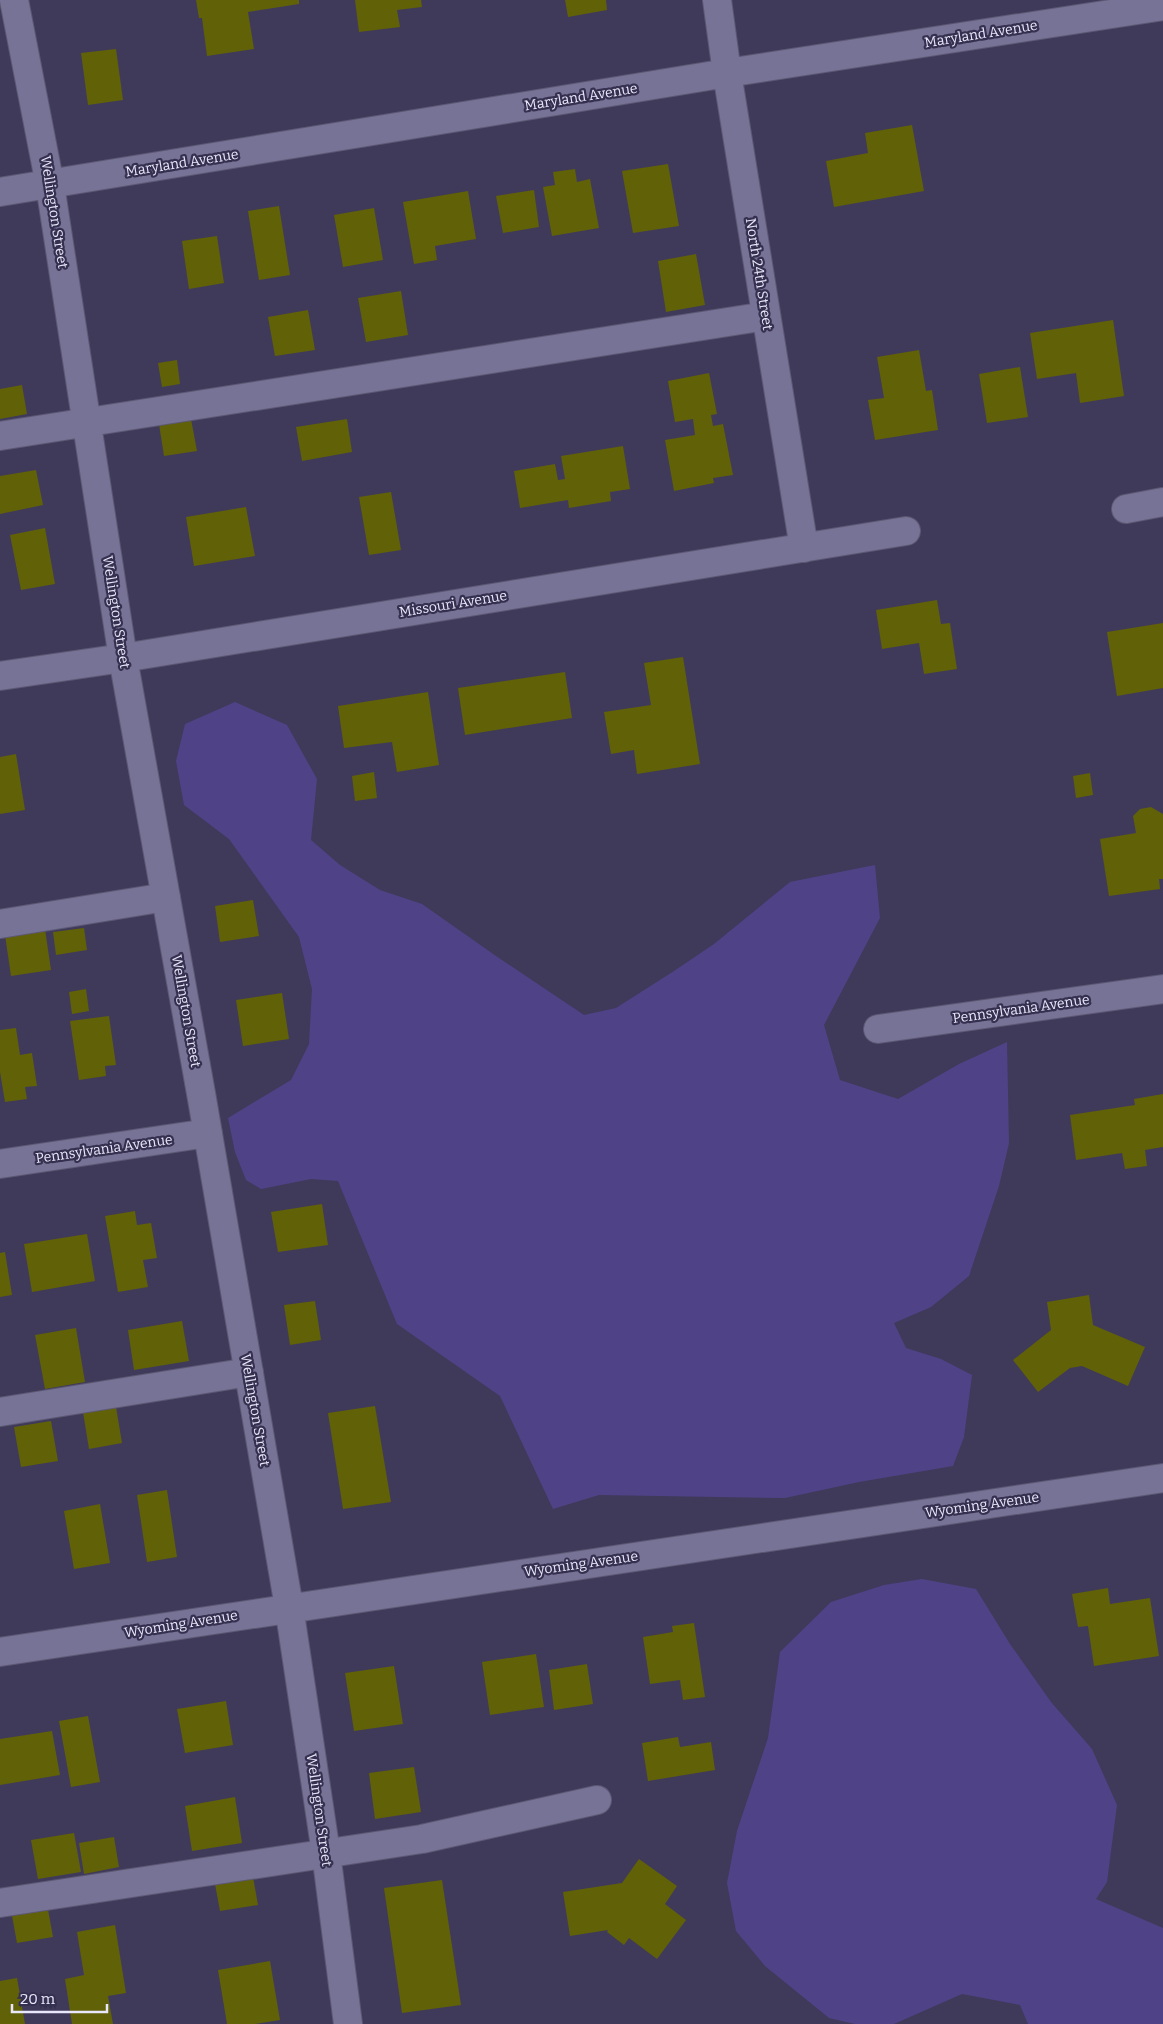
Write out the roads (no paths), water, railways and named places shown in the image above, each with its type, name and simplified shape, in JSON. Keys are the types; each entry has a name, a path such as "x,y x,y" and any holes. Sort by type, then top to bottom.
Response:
{"street":[{"name":"Wellington Street","path":"14,0 50,185 123,658 208,1133 289,1607 326,1853 348,2024"},
{"name":"North 24th Street","path":"717,0 727,73 804,548"},
{"name":"Maryland Avenue","path":"0,192 727,73 1163,6"},
{"path":"0,436 766,316"},
{"path":"1126,509 1163,502"},
{"name":"Missouri Avenue","path":"0,676 123,658 906,531"},
{"path":"0,924 166,897"},
{"name":"Pennsylvania Avenue","path":"878,1029 1163,989"},
{"name":"Pennsylvania Avenue","path":"0,1164 208,1133"},
{"path":"0,1412 249,1372"},
{"name":"Wyoming Avenue","path":"0,1652 289,1607 1163,1478"},
{"path":"0,1903 422,1839 596,1800"}]}
